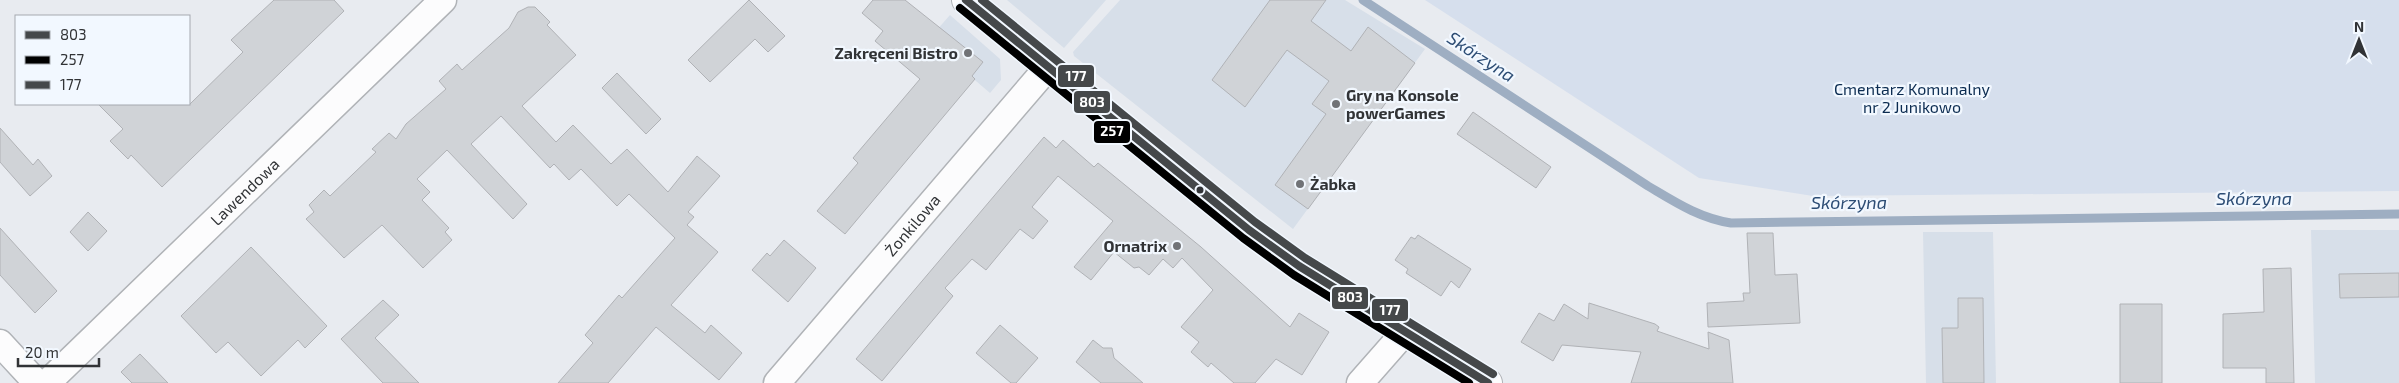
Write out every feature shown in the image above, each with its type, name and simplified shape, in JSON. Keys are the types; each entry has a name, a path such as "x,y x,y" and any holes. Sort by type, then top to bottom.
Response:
{"street":[{"name":"Lawendowa","path":"47,383 443,0"},
{"path":"966,0 1249,230 1299,266 1404,333 1488,383"},
{"name":"Żonkilowa","path":"777,383 1048,67"},
{"path":"1360,383 1404,333"},
{"path":"0,343 36,383"}],"shaded area":[{"path":"1007,0 1106,0 1064,48"},
{"path":"1120,0 1345,0 1425,49 1293,229 1074,56 1073,52"},
{"name":"Zakręceni Bistro","path":"950,15 1000,59 1001,80 990,93 928,40"},
{"path":"2311,230 2399,230 2399,383 2315,383"},
{"path":"1923,232 1993,232 1996,383 1926,383"}],"green space":[{"name":"Cmentarz Komunalny nr 2 Junikowo","path":"1425,0 2399,0 2399,191 1813,196 1699,178"}],"building":[{"path":"274,0 334,0 344,11 162,187 131,155 128,159 110,141 123,129 99,105 190,105 243,52 231,40"},
{"path":"749,0 785,36 768,52 755,39 710,82 688,60"},
{"path":"873,0 905,0 983,62 972,76 975,79 845,234 817,211 858,163 853,158 920,79 875,41 883,31 862,13"},
{"path":"1270,0 1326,0 1311,21 1351,51 1368,27 1415,63 1308,209 1275,185 1326,114 1312,104 1329,81 1287,50 1245,107 1212,80"},
{"path":"528,7 535,7 550,22 547,25 576,55 522,106 556,142 573,125 611,164 627,149 668,192 697,156 720,176 688,212 694,217 687,225 718,252 671,305 705,333 711,325 742,353 719,380 656,327 608,383 558,383 593,343 585,335 619,295 622,298 675,238 629,194 617,206 581,169 569,180 554,164 550,168 501,116 471,144 527,204 513,219 447,150 417,179 430,192 422,200 449,228 445,232 452,240 423,268 382,225 344,258 306,219 314,212 309,205 324,190 330,196 376,152 372,149 389,133 396,139 406,124 446,89 439,81 457,64 462,70 509,28 518,12"},
{"path":"617,73 661,119 646,134 602,88"},
{"path":"1473,112 1551,167 1536,188 1457,134"},
{"path":"0,128 33,165 38,159 52,176 30,196 0,162"},
{"path":"1044,137 1056,148 1063,140 1094,167 1098,163 1201,247 1290,327 1299,313 1329,332 1302,375 1276,359 1255,383 1234,383 1211,363 1208,367 1191,352 1199,342 1181,327 1213,290 1182,258 1173,268 1163,259 1149,275 1139,267 1134,268 1114,252 1091,280 1074,267 1113,221 1058,176 1032,207 1048,221 1033,239 1020,229 986,270 972,259 945,288 953,296 882,381 856,359"},
{"path":"88,212 107,231 88,251 70,232"},
{"path":"0,228 57,291 35,313 0,275"},
{"path":"1747,233 1773,233 1775,275 1797,274 1800,323 1708,327 1707,303 1744,301 1743,293 1750,293"},
{"path":"1418,235 1471,269 1459,288 1451,281 1441,296 1406,273 1408,269 1395,260 1411,237 1415,239"},
{"path":"784,240 816,268 788,302 752,270 767,253 770,256"},
{"path":"251,247 327,326 305,348 298,340 261,376 228,342 216,353 181,316"},
{"path":"2291,268 2294,383 2266,383 2266,368 2223,368 2223,314 2264,312 2263,269"},
{"path":"2399,273 2399,297 2340,298 2339,274"},
{"path":"1958,298 1983,298 1984,383 1943,383 1942,328 1958,328"},
{"path":"383,300 399,315 375,338 419,383 383,383 341,339"},
{"path":"1589,303 1655,324 1659,327 1657,331 1709,349 1708,332 1729,340 1733,383 1631,383 1641,352 1562,345 1553,361 1521,342 1539,313 1554,321 1564,304 1588,319"},
{"path":"2120,304 2162,304 2162,383 2120,383"},
{"path":"1000,325 1038,358 1016,383 1011,383 976,353"},
{"path":"1093,340 1103,348 1112,348 1114,358 1143,383 1101,383 1076,362"},
{"path":"140,354 168,383 132,383 121,372"}],"waterway":[{"name":"Skórzyna","path":"1363,0 1648,186 1688,209 1719,221 1731,223 2399,214"}],"transit line":[{"name":"803","path":"966,0 1249,230 1299,266 1488,383"},
{"name":"177","path":"982,0 1255,222 1305,258 1493,374"},
{"name":"257","path":"960,8 1243,238 1294,275 1469,383"}],"place":[{"name":"Zakręceni Bistro","path":"968,53"},
{"name":"Gry na Konsole powerGames","path":"1336,104"},
{"name":"Żabka","path":"1300,184"},
{"name":"Ornatrix","path":"1177,246"}]}
